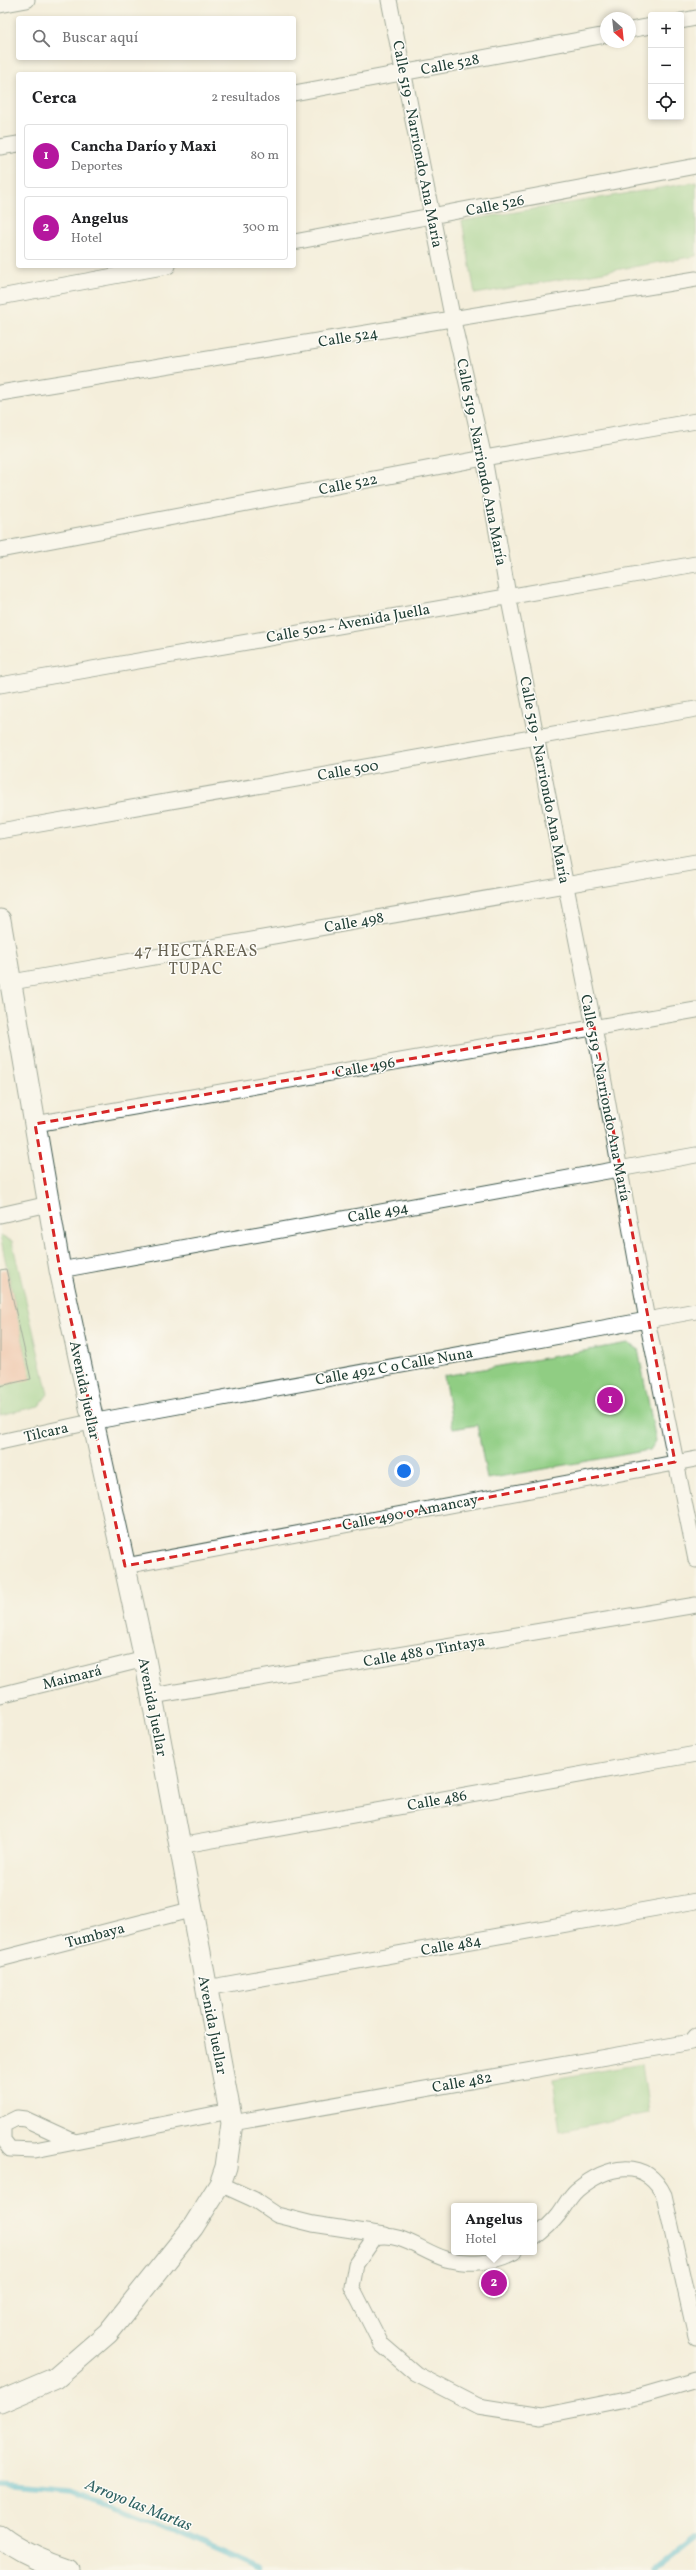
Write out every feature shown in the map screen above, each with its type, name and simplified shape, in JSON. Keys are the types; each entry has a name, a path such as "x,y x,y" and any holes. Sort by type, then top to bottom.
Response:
{"street":[{"path":"0,5 27,0"},
{"name":"Calle 519 - Narriondo Ana María","path":"389,0 454,321 484,458 508,595 538,737 565,886 594,1028 647,1320 696,1560"},
{"path":"684,20 696,18"},
{"path":"636,29 648,27"},
{"name":"Calle 528","path":"296,93 600,36"},
{"path":"0,147 16,144"},
{"name":"Calle 526","path":"296,242 696,166"},
{"path":"0,297 157,268"},
{"name":"Calle 524","path":"0,393 454,321 696,279"},
{"name":"Calle 522","path":"0,550 484,458 696,421"},
{"name":"Calle 502 - Avenida Juella","path":"0,685 508,595 696,564"},
{"name":"Calle 500","path":"0,831 696,709"},
{"name":"Calle 498","path":"6,979 565,886 696,862"},
{"name":"Avenida Juellar","path":"0,920 6,979 35,1124 60,1270 91,1422 125,1566 152,1696 190,1910 231,2117 226,2167 220,2184 194,2226 108,2333 56,2378 0,2402"},
{"name":"Calle 496","path":"35,1124 696,1010"},
{"name":"Calle 494","path":"60,1270 696,1155"},
{"path":"0,1214 49,1204"},
{"name":"Calle 492 C o Calle Nuna","path":"91,1422 696,1311"},
{"name":"Tilcara","path":"0,1442 91,1422"},
{"name":"Calle 490 o Amancay","path":"125,1566 696,1458"},
{"name":"Calle 488 o Tintaya","path":"152,1696 696,1605"},
{"name":"Maimará","path":"0,1695 144,1659"},
{"name":"Calle 486","path":"179,1846 696,1754"},
{"name":"Calle 484","path":"206,1988 696,1901"},
{"name":"Tumbaya","path":"0,1959 190,1910"},
{"name":"Calle 482","path":"5,2150 35,2150 75,2142 694,2039"},
{"path":"5,2150 3,2125 17,2118 25,2119 75,2142"},
{"path":"537,2235 560,2213 576,2190 595,2178 615,2170 630,2168 651,2176 658,2182 664,2195 696,2337"},
{"path":"220,2184 253,2199 276,2215 385,2235 400,2239 446,2259 471,2263 506,2257 510,2255"},
{"path":"385,2235 375,2238 356,2264 352,2287 381,2344 416,2374 478,2406 542,2416 641,2396 696,2380"},
{"path":"0,2536 9,2544 45,2562 68,2570"}],"highlighted area":[{"path":"594,1027 675,1462 125,1566 60,1270 35,1124"}],"green space":[{"path":"696,182 696,256 475,294 462,221"},
{"path":"0,1236 12,1241 48,1394 39,1406 0,1415 0,1386 31,1378"},
{"path":"628,1343 638,1349 656,1441 650,1450 487,1479 477,1425 453,1429 444,1376"},
{"path":"642,2064 649,2113 560,2131 553,2079"}],"building":[{"path":"6,1269 31,1379 0,1386 0,1270"}],"waterway":[{"name":"Arroyo las Martas","path":"0,2485 70,2491 153,2522 262,2570"},
{"name":"Arroyo las Martas","path":"652,2570 696,2535"}],"place":[{"name":"Cancha Darío y Maxi","path":"610,1400"},
{"name":"Angelus","path":"494,2283"}],"district":[{"name":"47 HECTÁREAS TUPAC","path":"196,959"}]}
